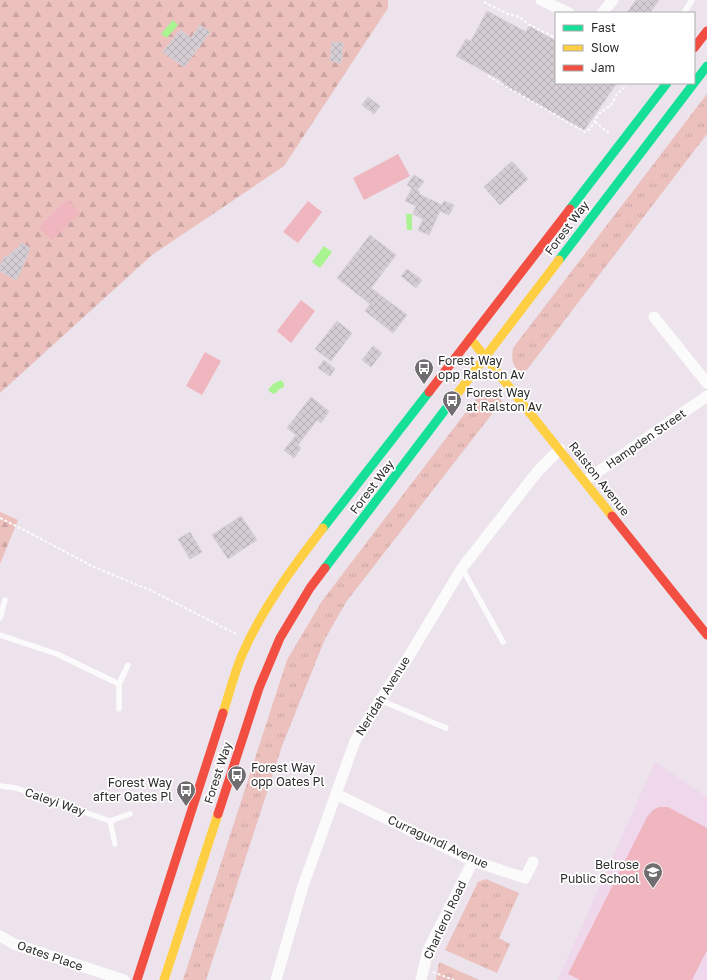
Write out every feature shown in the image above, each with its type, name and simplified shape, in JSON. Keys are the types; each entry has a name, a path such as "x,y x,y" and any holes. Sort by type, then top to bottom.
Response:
{"main road":[{"path":"695,47 707,31"},
{"name":"Forest Way","path":"695,82 707,66"},
{"name":"Forest Way","path":"137,980 226,702 242,656 258,623 278,590 307,548 666,84"},
{"name":"Forest Way","path":"164,980 258,688 280,638 310,588 693,84"},
{"name":"Ralston Avenue","path":"470,338 707,635"}],"street":[{"path":"542,0 567,12"},
{"path":"603,12 613,0"},
{"path":"654,317 707,383"},
{"name":"Hampden Street","path":"585,481 707,396"},
{"name":"Neridah Avenue","path":"276,980 303,886 355,741 380,700 410,656 462,568 538,471 560,449"},
{"name":"Curragundi Avenue","path":"336,794 473,861 525,878 533,862"},
{"name":"Charleroi Road","path":"421,980 428,950 473,861"},
{"name":"Oates Place","path":"0,936 14,944 124,980"}],"lane":[{"path":"685,12 692,0"},
{"path":"462,568 502,642"},
{"path":"0,618 5,600"},
{"path":"0,635 57,654 119,684"},
{"path":"119,709 119,684 128,665"},
{"path":"380,700 446,728"},
{"name":"Caleyi Way","path":"0,786 16,788 110,821"},
{"path":"115,844 110,821 130,814"}],"path":[{"path":"484,2 508,14 520,17 528,24 555,38"},
{"path":"488,76 584,132 590,129 599,114 611,105 617,94 626,84"},
{"path":"595,122 613,136"},
{"path":"0,518 94,567 150,590 224,627 248,643"},
{"path":"423,968 454,980"}],"shaded area":[{"path":"173,20 178,25 167,38 161,34"},
{"path":"398,154 410,176 364,200 353,178"},
{"path":"68,199 80,213 52,240 39,227"},
{"path":"308,201 322,212 298,243 283,232"},
{"path":"406,214 412,214 412,230 407,230"},
{"path":"324,246 332,252 320,268 312,262"},
{"path":"301,300 315,311 291,343 277,331"},
{"path":"205,352 221,361 202,395 186,386"},
{"path":"281,380 284,383 284,387 273,394 268,390 273,384"},
{"name":"Belrose Public School","path":"655,762 707,797 707,980 558,980"},
{"name":"Belrose Public School","path":"659,807 668,807 707,828 707,950 692,980 580,980 568,974 647,817 653,810"}],"green space":[{"path":"0,0 388,0 388,8 284,166 152,255 0,393"},
{"path":"707,94 707,134 522,376 513,363 513,348"},
{"path":"488,388 502,401 346,602 325,639 282,746 206,980 183,980 287,660 322,601 482,391"},
{"path":"0,512 18,520 0,564"},
{"path":"486,879 519,893 499,938 510,944 497,973 445,950 478,882"},
{"path":"439,962 479,980 436,980"}],"building":[{"path":"636,0 659,0 651,12 628,12"},
{"path":"487,11 526,32 529,26 555,40 555,84 616,84 584,130 501,84 502,81 456,56 466,39 471,41"},
{"path":"200,25 210,32 184,67 163,52 180,30 191,38"},
{"path":"332,42 343,43 341,63 330,61"},
{"path":"368,97 380,106 374,114 362,105"},
{"path":"512,161 528,179 500,205 484,187"},
{"path":"414,175 424,181 417,191 420,192 419,194 442,205 444,201 454,205 449,215 440,211 429,235 418,230 423,219 413,214 416,206 405,201 412,188 407,185"},
{"path":"370,235 396,255 371,288 407,315 393,333 365,311 370,304 337,278"},
{"path":"21,243 30,248 22,266 23,267 16,280 0,271 0,265 5,256 8,257 16,248 18,249"},
{"path":"407,269 422,280 416,288 401,276"},
{"path":"337,321 352,333 331,361 315,349"},
{"path":"373,346 382,353 371,367 362,360"},
{"path":"324,360 335,369 330,376 318,368"},
{"path":"311,397 329,411 321,423 317,420 298,445 301,448 294,458 284,450 296,435 287,428"},
{"path":"241,516 257,540 228,559 212,535"},
{"path":"190,532 202,552 190,559 178,539"}],"traffic: fast":[{"path":"695,82 707,66"},
{"path":"570,209 666,84"},
{"path":"559,260 693,84"},
{"path":"323,528 429,392"},
{"path":"325,568 454,398"}],"traffic: slow":[{"path":"454,398 559,260"},
{"path":"470,338 612,516"},
{"path":"223,713 239,662 259,621 300,558 323,528"},
{"path":"164,980 218,814"}],"traffic: jam":[{"path":"695,47 707,31"},
{"path":"429,392 570,209"},
{"path":"612,516 707,635"},
{"path":"218,814 259,688 280,638 310,588 325,568"},
{"path":"137,980 223,713"}],"place":[{"name":"Forest Way opp Ralston Av","path":"424,385"},
{"name":"Forest Way at Ralston Av","path":"452,417"},
{"name":"Forest Way opp Oates Pl","path":"237,792"},
{"name":"Forest Way after Oates Pl","path":"186,807"},
{"name":"Belrose Public School","path":"653,889"}]}
